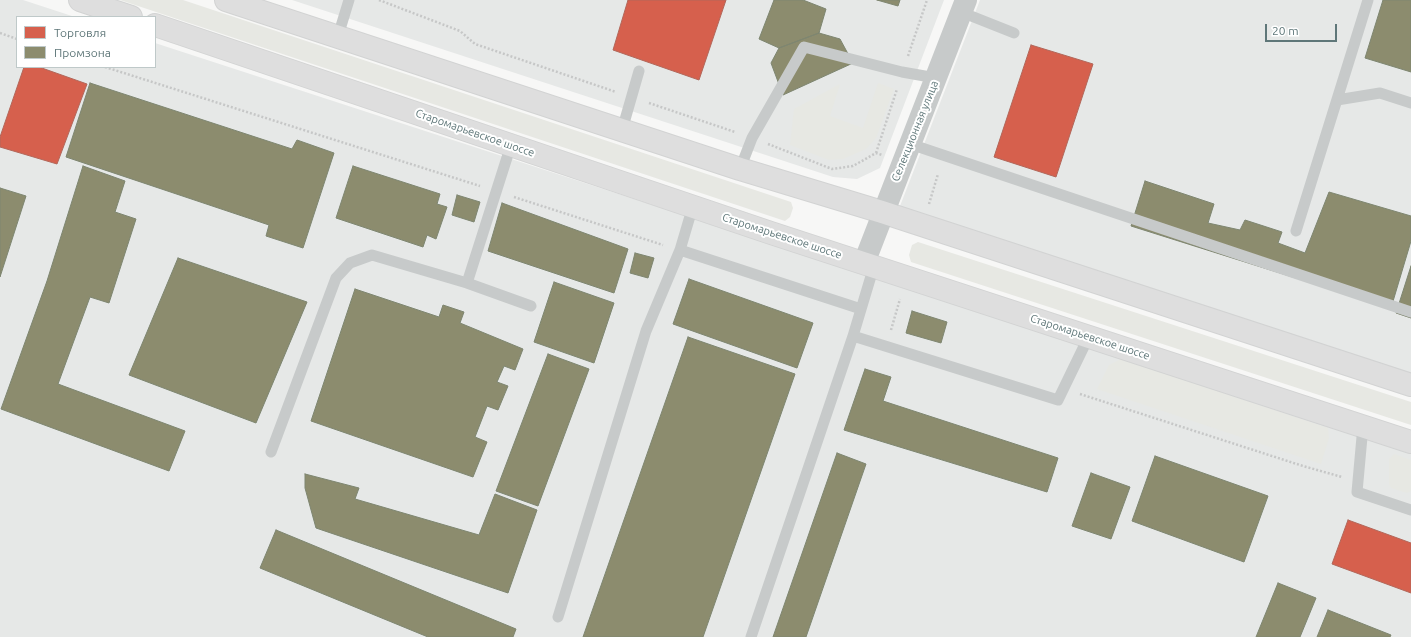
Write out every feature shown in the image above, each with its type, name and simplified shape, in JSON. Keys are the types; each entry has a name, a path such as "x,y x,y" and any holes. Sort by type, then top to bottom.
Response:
{"main road":[{"path":"80,0 128,16"},
{"path":"227,0 740,169 882,212 1411,386"},
{"name":"Старомарьевское шоссе","path":"156,25 693,206 1411,442"}],"street":[{"name":"Селекционная улица","path":"869,264 882,212 936,78 963,6"}],"lane":[{"path":"338,36 349,0"},
{"path":"1296,232 1368,0"},
{"path":"963,6 1014,33"},
{"path":"740,169 752,138 804,47 902,72 936,78"},
{"path":"622,130 639,71"},
{"path":"1337,100 1380,93 1411,103"},
{"path":"910,144 1411,312"},
{"path":"467,283 511,145"},
{"path":"558,617 646,331 680,250 693,206"},
{"path":"680,250 861,308"},
{"path":"271,452 336,278 350,263 372,255 467,283 531,306"},
{"path":"751,637 853,336 861,308 869,264"},
{"path":"853,336 1058,400 1089,336"},
{"path":"1363,426 1357,492 1411,510"}],"path":[{"path":"0,34 16,39"},
{"path":"108,68 680,250"},
{"path":"1064,388 1303,466 1358,482"}],"shaded area":[{"path":"0,0 23,0 72,16 16,16 16,68 156,68 156,43 1411,452 1411,637 0,637"},
{"path":"120,0 183,0 791,202 793,208 790,217 785,221"},
{"path":"292,0 944,0 880,168 857,179 833,177"},
{"path":"980,0 1411,0 1411,373 900,206"},
{"path":"878,83 894,89 876,138 866,149 843,159 829,160 790,145 794,109 840,84 830,116 863,128"},
{"path":"918,242 1411,402 1411,425 911,262 909,255 912,245"},
{"path":"1121,359 1328,428 1329,438 1321,464 1097,389 1109,365"},
{"path":"1394,454 1411,460 1411,491 1407,493 1391,488 1389,484 1389,459"}],"building: Торговля":[{"path":"628,0 726,0 699,80 613,50"},
{"path":"1031,45 1093,64 1056,177 994,157"},
{"path":"24,68 42,68 87,84 57,164 0,147 0,137"},
{"path":"1348,520 1411,543 1411,593 1332,564"}],"building: Промзона":[{"path":"774,0 803,0 826,9 819,33 779,48 759,39"},
{"path":"877,0 900,0 898,6"},
{"path":"1383,0 1411,0 1411,72 1365,58"},
{"path":"819,33 840,39 853,63 783,95 771,63 779,48"},
{"path":"90,83 292,149 297,140 334,153 303,248 266,236 269,225 66,157"},
{"path":"83,166 125,181 115,212 136,219 109,303 90,297 58,384 185,431 169,471 1,409 47,281"},
{"path":"353,166 440,194 437,204 447,207 436,239 427,235 423,247 336,218"},
{"path":"1145,181 1214,204 1208,223 1240,230 1245,220 1282,232 1278,243 1305,253 1329,192 1411,216 1411,241 1391,308 1131,226"},
{"path":"0,188 26,196 0,277"},
{"path":"457,195 480,202 474,222 452,215"},
{"path":"502,203 628,249 614,293 488,251"},
{"path":"635,253 654,258 648,278 630,273"},
{"path":"178,258 307,302 256,423 129,375"},
{"path":"1411,266 1411,318 1396,313"},
{"path":"689,279 813,323 797,368 673,324"},
{"path":"554,282 614,303 594,363 534,342"},
{"path":"355,289 439,317 443,305 464,312 460,323 523,349 515,370 504,366 497,382 508,386 498,410 487,406 475,437 487,442 473,477 311,421"},
{"path":"912,311 947,322 941,343 906,333"},
{"path":"688,337 795,374 703,637 583,637"},
{"path":"548,354 589,369 538,506 496,491"},
{"path":"865,369 891,377 883,401 1058,458 1047,492 844,430"},
{"path":"837,453 866,464 806,637 773,637"},
{"path":"1155,456 1268,496 1244,562 1132,521"},
{"path":"1091,473 1130,487 1111,539 1072,526"},
{"path":"305,474 359,488 355,499 479,535 495,494 537,510 508,593 316,528 305,488"},
{"path":"276,530 516,629 513,637 428,637 260,568"},
{"path":"1278,583 1316,598 1300,637 1256,637"},
{"path":"1328,610 1391,635 1390,637 1317,637"}]}
